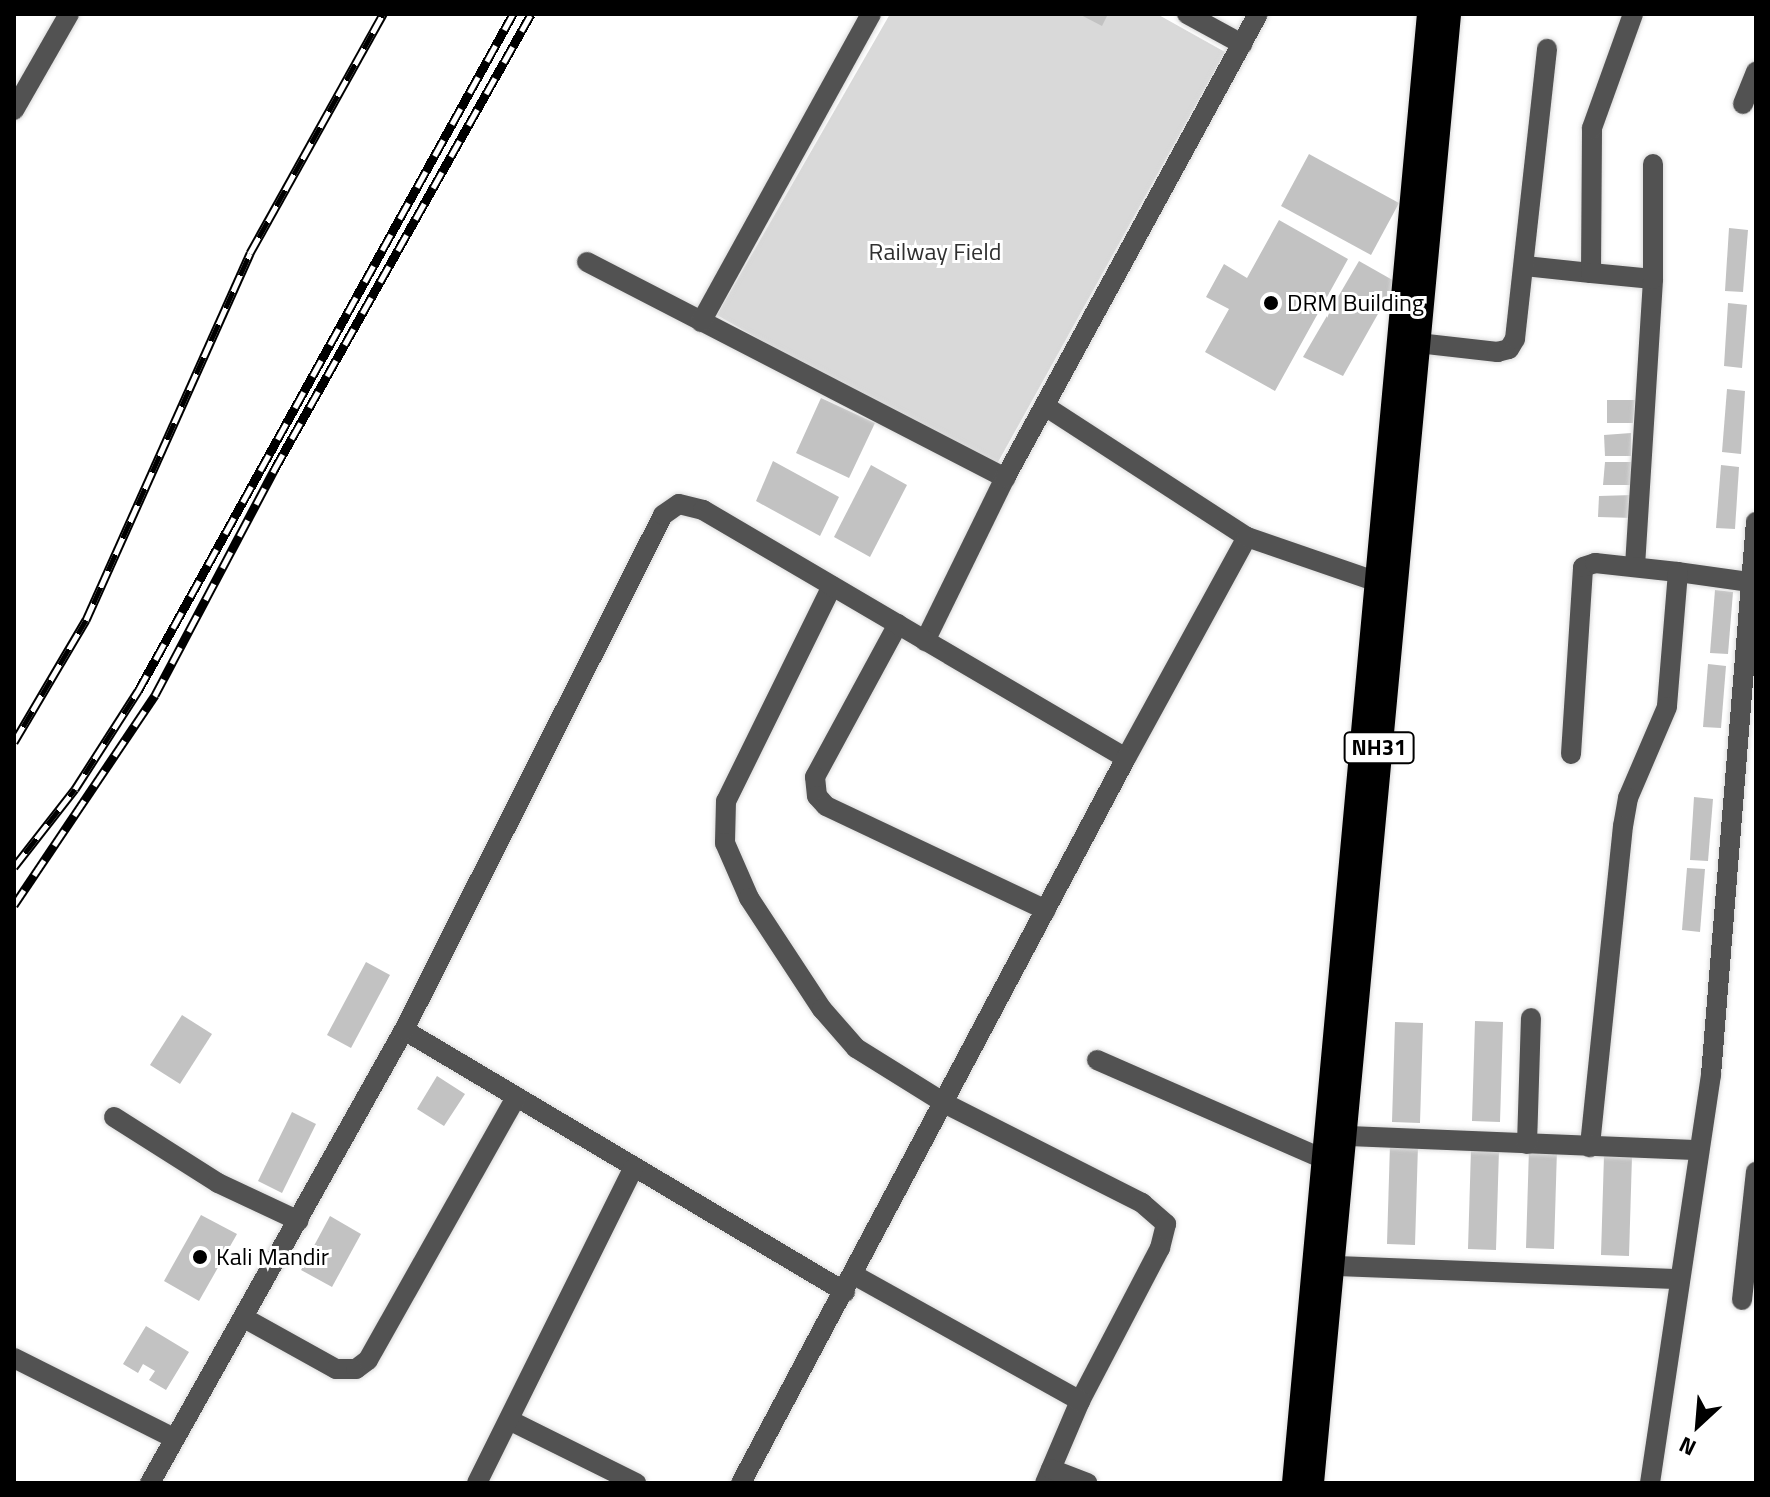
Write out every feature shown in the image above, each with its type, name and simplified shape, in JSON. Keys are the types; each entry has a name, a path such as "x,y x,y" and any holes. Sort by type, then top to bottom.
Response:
{"highway":[{"name":"NH31","path":"1294,1483 1429,14"},
{"name":"NH31","path":"1312,1483 1449,14"}],"street":[{"path":"14,110 69,14"},
{"path":"701,322 871,14"},
{"path":"1187,14 1242,44"},
{"path":"925,641 1005,478 1258,14"},
{"path":"1591,273 1592,128 1633,14"},
{"path":"1418,343 1509,349 1518,326 1547,49"},
{"path":"1743,104 1756,72"},
{"path":"1635,566 1653,279 1653,164"},
{"path":"587,262 1005,478"},
{"path":"1525,266 1653,279"},
{"path":"1045,406 1247,537 1375,581"},
{"path":"150,1483 172,1437 246,1319 404,1030 663,515 679,504 703,510 1126,758"},
{"path":"1650,1483 1697,1150 1711,1075 1746,760 1756,522"},
{"path":"741,1483 946,1104 1126,758 1247,537"},
{"path":"1571,754 1580,575 1583,567 1595,563 1635,566 1754,582"},
{"path":"1590,1147 1623,826 1628,798 1667,707 1678,572"},
{"path":"832,586 726,801 725,843 749,898 837,1027 856,1048 946,1104 1142,1203 1166,1224 1160,1248 1080,1401 1048,1476 1087,1483"},
{"path":"898,624 815,777 817,796 826,806 1046,910"},
{"path":"1527,1144 1531,1018"},
{"path":"404,1030 633,1169 1080,1401"},
{"path":"1097,1060 1324,1159"},
{"path":"246,1319 336,1369 356,1369 368,1360 516,1097"},
{"path":"114,1117 218,1183 299,1221"},
{"path":"1346,1136 1697,1150"},
{"path":"477,1483 633,1169"},
{"path":"1742,1300 1756,1172"},
{"path":"1334,1266 1678,1279"},
{"path":"14,1358 172,1437"},
{"path":"509,1420 636,1483"}],"green space":[{"name":"Railway Field","path":"890,14 1157,14 1225,52 992,473 717,315"}],"building":[{"path":"1079,14 1108,14 1102,26"},
{"path":"1309,154 1399,203 1371,255 1281,206"},
{"name":"DRM Building","path":"1279,220 1348,259 1275,391 1205,352 1229,309 1206,297 1224,264 1247,278"},
{"path":"1729,228 1748,230 1743,292 1725,291"},
{"path":"1359,261 1396,282 1343,376 1303,357"},
{"path":"1728,303 1747,305 1742,368 1724,366"},
{"path":"1727,389 1745,391 1741,454 1722,452"},
{"path":"821,398 875,423 849,478 796,453"},
{"path":"1607,400 1635,400 1633,423 1607,423"},
{"path":"1631,433 1631,456 1605,456 1604,435"},
{"path":"773,461 839,497 820,536 756,501"},
{"path":"1605,462 1631,462 1631,485 1603,485"},
{"path":"871,465 907,485 870,557 834,537"},
{"path":"1721,465 1739,467 1735,529 1716,528"},
{"path":"1633,495 1633,518 1598,517 1599,496"},
{"path":"1715,590 1733,592 1728,654 1710,653"},
{"path":"1708,664 1726,666 1721,728 1703,727"},
{"path":"1694,797 1713,799 1708,861 1690,860"},
{"path":"1687,868 1705,869 1700,932 1682,930"},
{"path":"366,962 390,975 351,1048 327,1035"},
{"path":"182,1015 212,1034 180,1084 150,1065"},
{"path":"1475,1021 1503,1022 1500,1122 1472,1121"},
{"path":"1395,1022 1423,1023 1420,1123 1392,1122"},
{"path":"437,1076 465,1094 444,1126 417,1109"},
{"path":"292,1112 316,1124 282,1193 258,1181"},
{"path":"1390,1144 1418,1145 1415,1245 1387,1244"},
{"path":"1529,1148 1557,1149 1554,1249 1526,1248"},
{"path":"1471,1149 1499,1149 1496,1250 1468,1249"},
{"path":"1604,1155 1632,1156 1629,1256 1601,1255"},
{"name":"Kali Mandir","path":"201,1215 237,1234 199,1301 164,1281"},
{"path":"330,1216 361,1234 332,1287 301,1270"},
{"path":"146,1326 189,1352 166,1390 149,1380 155,1371 143,1364 138,1373 123,1364"}],"railway":[{"path":"14,742 86,620 250,253 383,14"},
{"path":"14,867 75,789 138,691 513,14"},
{"path":"14,905 155,695 274,470 531,14"}],"place":[{"name":"DRM Building","path":"1271,303"},
{"name":"Kali Mandir","path":"200,1257"}]}
